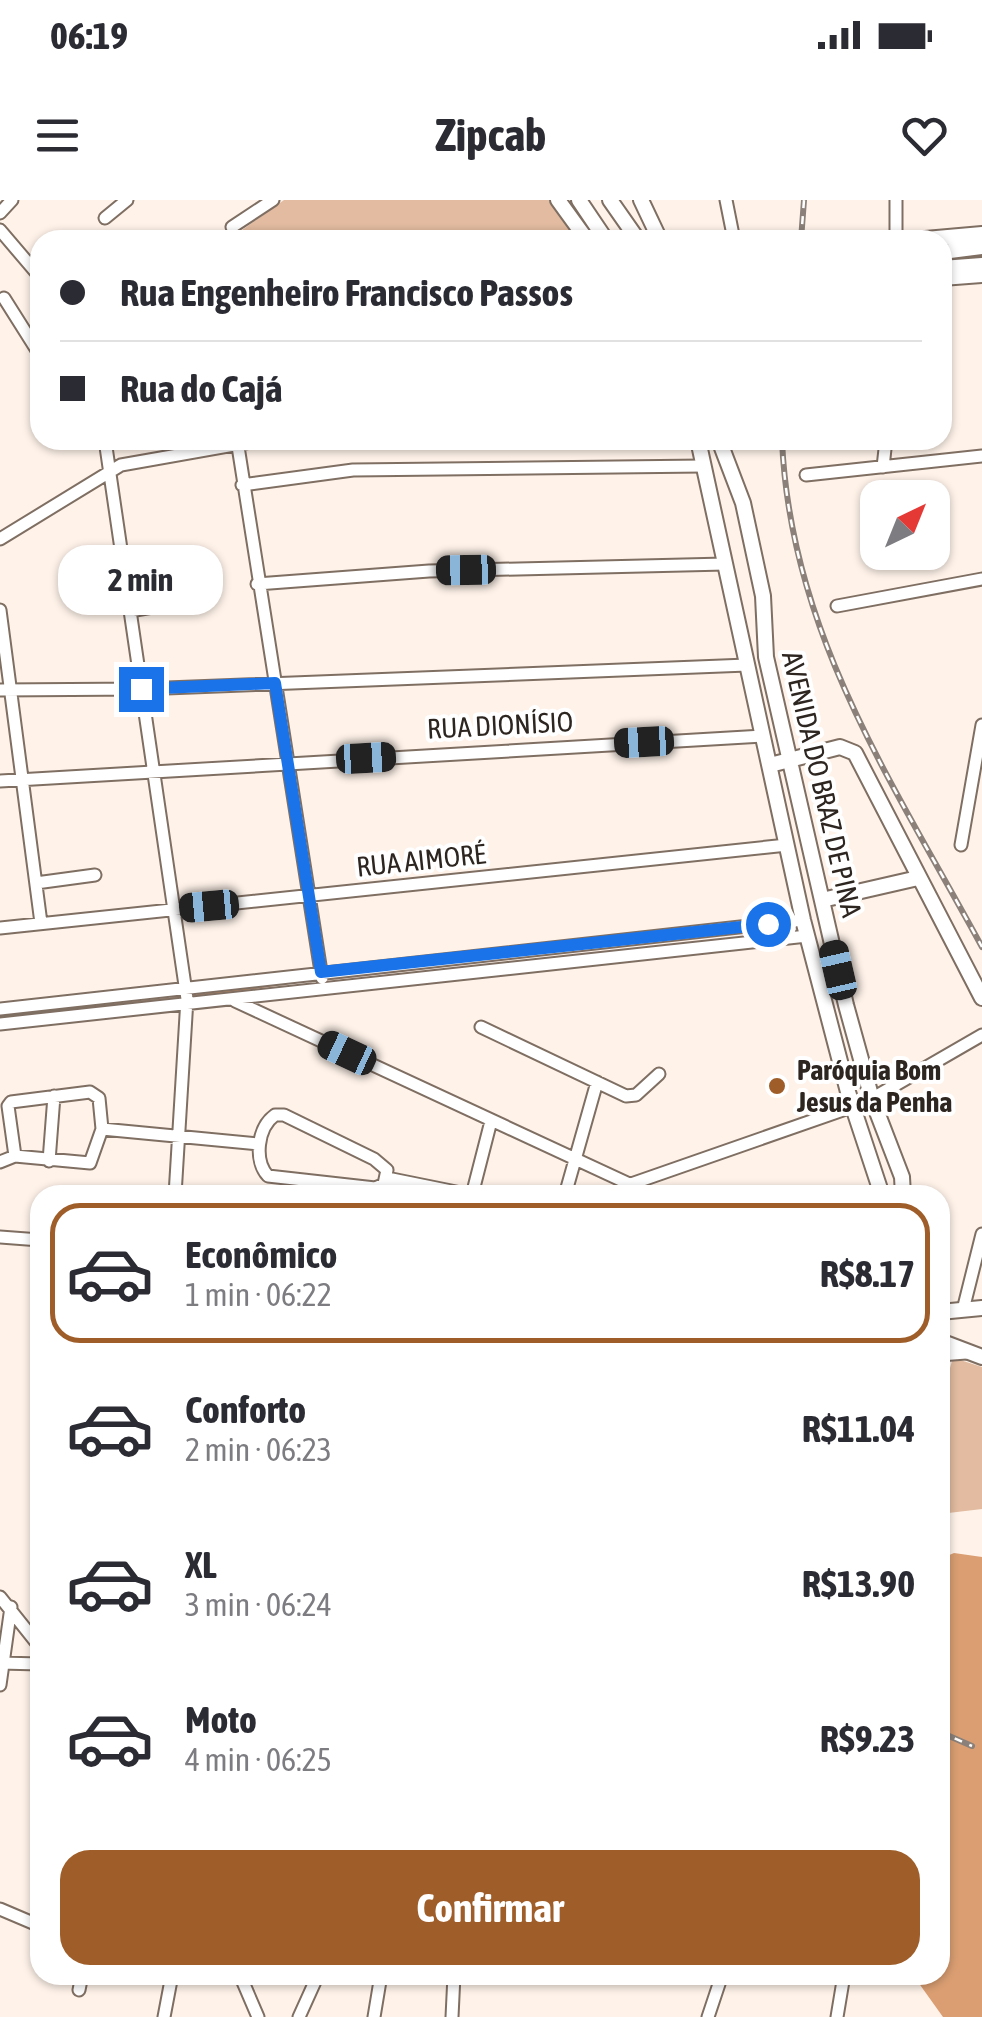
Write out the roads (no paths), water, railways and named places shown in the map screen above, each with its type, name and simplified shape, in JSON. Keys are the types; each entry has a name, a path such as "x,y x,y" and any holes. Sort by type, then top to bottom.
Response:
{"main road":[{"path":"558,200 580,230"},
{"path":"579,200 599,230"},
{"path":"610,200 631,230"},
{"path":"641,200 654,230"},
{"path":"952,237 982,234"},
{"path":"952,251 982,247"},
{"path":"952,267 982,265"},
{"path":"952,278 982,276"},
{"name":"AVENIDA DO BRAZ DE PINA","path":"700,450 805,928 852,1107 880,1185"},
{"name":"AVENIDA DO BRAZ DE PINA","path":"723,450 744,503 763,596 766,657 822,900 872,1099 902,1185"},
{"path":"770,765 840,747 855,753 982,998"},
{"path":"822,900 918,878"},
{"path":"950,1311 982,1308"},
{"path":"950,1345 976,1355"}],"street":[{"path":"0,213 12,200"},
{"path":"105,218 127,200"},
{"path":"232,228 273,200"},
{"path":"726,200 732,230"},
{"path":"896,200 896,230"},
{"path":"0,230 30,265"},
{"path":"4,298 30,339"},
{"path":"106,450 186,996 176,1185"},
{"path":"0,538 109,470 134,461 194,450"},
{"path":"238,450 323,979"},
{"path":"883,467 885,450"},
{"path":"806,476 982,456"},
{"path":"242,485 353,470 703,466"},
{"path":"257,584 429,571 725,564"},
{"path":"838,606 982,578"},
{"path":"130,611 186,601"},
{"path":"0,610 5,690 22,780 41,923"},
{"path":"5,690 141,689 747,665"},
{"path":"961,844 982,726"},
{"name":"RUA DIONÍSIO","path":"0,781 763,736"},
{"name":"RUA AIMORÉ","path":"0,928 787,846"},
{"path":"36,882 96,875"},
{"path":"555,955 768,924 805,928"},
{"path":"768,924 770,940"},
{"path":"0,1024 323,979 555,955 770,940 805,928"},
{"path":"0,1009 186,996 232,999 323,979"},
{"path":"232,999 631,1184 872,1099 982,1035"},
{"path":"481,1027 631,1096 659,1074"},
{"path":"568,1185 596,1082"},
{"path":"0,1162 15,1156 90,1162 102,1129 95,1094 54,1096 8,1105 15,1156"},
{"path":"49,1161 54,1096"},
{"path":"337,1185 275,1180 264,1173 259,1144 268,1120 284,1116 374,1159 386,1168 387,1178"},
{"path":"474,1185 491,1121"},
{"path":"102,1129 259,1144"},
{"path":"378,1185 387,1178 422,1185"},
{"path":"963,1310 982,1234"},
{"path":"0,1238 30,1240"},
{"path":"950,1355 976,1355"},
{"path":"0,1597 30,1633"},
{"path":"0,1685 11,1607"},
{"path":"1,1663 30,1664"},
{"path":"0,1910 30,1922"},
{"path":"79,1990 80,1985"},
{"path":"164,2017 170,1985"},
{"path":"244,1985 258,2017"},
{"path":"300,2017 314,1985"},
{"path":"374,2017 380,1985"},
{"path":"452,2017 454,1985"},
{"path":"708,2017 719,1985"},
{"path":"837,2017 842,1985"},
{"path":"248,2017 251,2002"}],"waterway":[{"path":"327,979 632,944"},
{"path":"194,996 295,982"},
{"path":"0,1017 181,998"}],"railway":[{"path":"802,230 804,200"},
{"path":"783,450 789,510 804,578 825,642 882,765 982,947"},
{"path":"950,1736 972,1746"}],"place":[{"name":"Paróquia Bom Jesus da Penha","path":"777,1086"}]}
